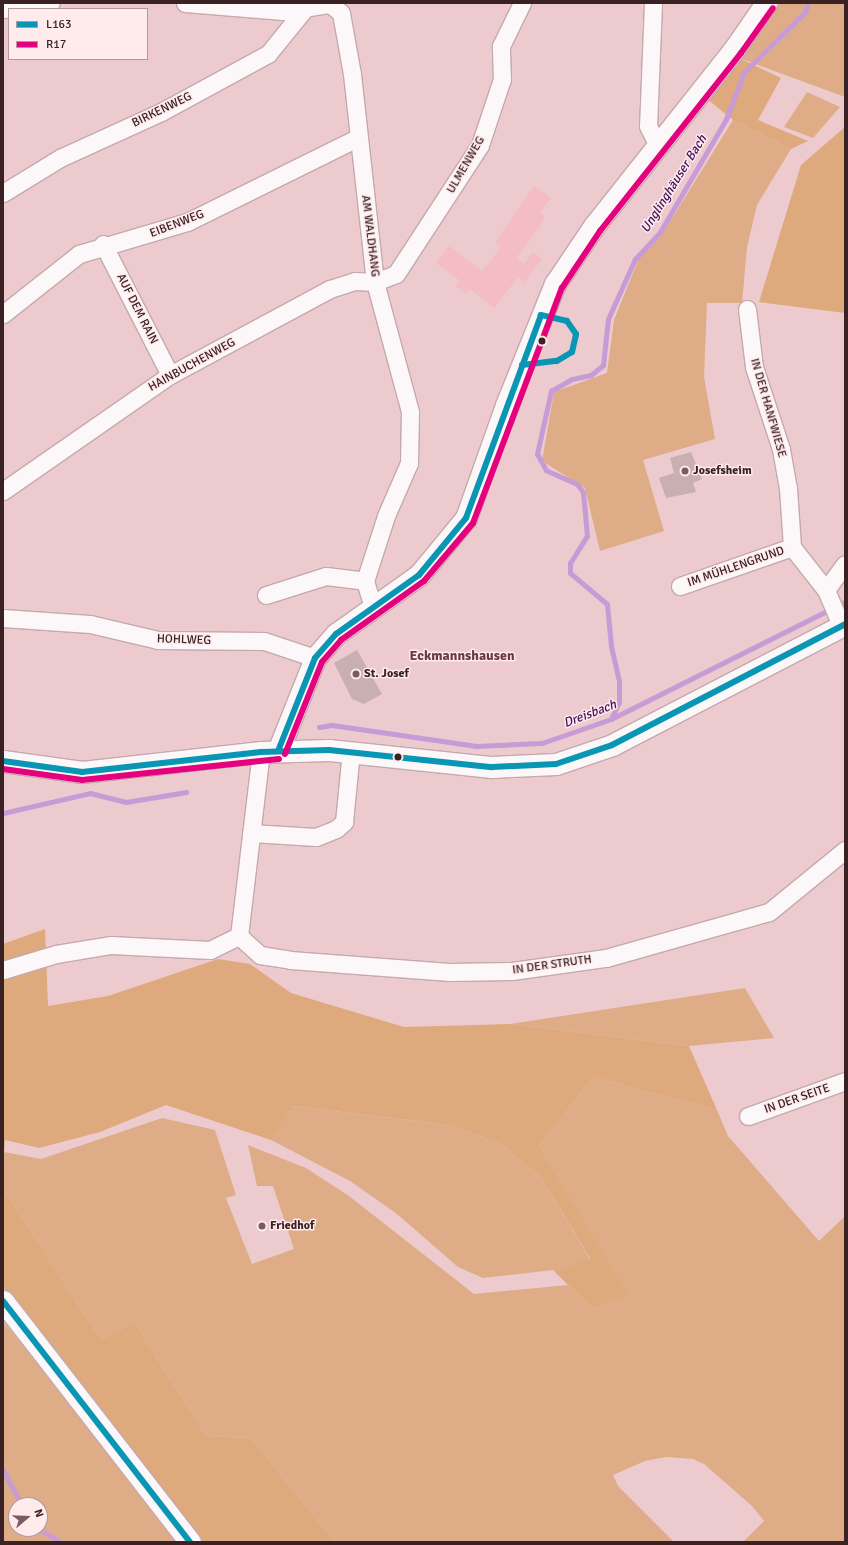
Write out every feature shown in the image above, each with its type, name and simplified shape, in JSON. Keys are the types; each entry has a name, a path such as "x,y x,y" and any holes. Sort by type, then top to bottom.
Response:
{"main road":[{"path":"270,752 315,658 336,634 419,575 466,518 506,404 556,284 594,226 658,146 766,3"},
{"path":"3,761 82,772 270,752 351,751 492,767 556,764 612,745 836,611"},
{"path":"3,1301 190,1542"}],"street":[{"path":"11,8 51,3"},
{"name":"AM WALDHANG","path":"185,3 283,11 330,4 340,13 352,74 357,138 375,282 410,412 409,463 386,516 365,580"},
{"name":"ULMENWEG","path":"375,282 396,274 480,145 502,79 501,46 522,3"},
{"path":"650,5 648,126 658,146"},
{"name":"BIRKENWEG","path":"3,193 60,158 161,112 268,54 306,7"},
{"name":"EIBENWEG","path":"3,314 67,260 103,244 143,237 187,222 357,138"},
{"name":"AUF DEM RAIN","path":"103,244 170,375"},
{"name":"HAINBUCHENWEG","path":"3,491 170,375 330,289 355,281 375,282"},
{"name":"IN DER HANFWIESE","path":"747,309 754,366 781,448 788,488 792,547"},
{"path":"792,547 836,611"},
{"name":"IM MÜHLENGRUND","path":"680,586 792,547"},
{"path":"836,611 845,564"},
{"path":"266,595 326,576 365,580 374,607"},
{"name":"HOHLWEG","path":"3,618 90,624 158,640 264,641 315,658"},
{"path":"251,832 316,836 336,829 344,822 351,751"},
{"path":"3,970 56,954 112,945 210,950 240,936 251,832 270,752"},
{"name":"IN DER STRUTH","path":"240,936 260,955 290,960 450,972 512,971 606,958 769,912 845,850"},
{"name":"IN DER SEITE","path":"748,1116 845,1080"}],"shaded area":[{"path":"780,3 845,3 845,97 739,58"},
{"path":"739,58 781,78 758,120 808,141 791,149 733,120 706,98"},
{"path":"807,92 840,107 813,138 784,127"},
{"path":"733,120 791,149 757,205 747,247 742,303 707,303 704,377 715,439 643,460 664,531 600,551 585,488 542,461 554,392 607,373 614,320 639,258 661,236"},
{"path":"845,127 845,313 759,302 801,165"},
{"path":"534,186 551,198 540,212 545,216 543,222 516,258 524,264 533,252 542,259 525,282 518,277 494,308 470,289 465,294 456,286 459,280 436,263 449,246 482,271 501,248 495,243"},
{"path":"45,929 48,1006 108,996 218,959 250,964 291,993 404,1027 510,1024 689,1046 717,1110 593,1077 539,1146 629,1296 591,1308 553,1270 591,1260 540,1176 501,1144 450,1125 292,1106 271,1140 166,1105 100,1132 39,1148 5,1140 3,1169 3,944"},
{"path":"745,988 774,1038 689,1046 510,1024"},
{"path":"593,1077 717,1110 728,1136 819,1241 845,1216 845,1542 743,1542 764,1521 752,1506 704,1464 693,1459 666,1457 645,1461 613,1475 618,1486 674,1542 335,1542 251,1438 206,1436 134,1322 101,1340 3,1188 4,1152 41,1159 162,1118 215,1130 236,1195 226,1198 252,1264 294,1249 273,1186 257,1186 248,1145 306,1168 349,1196 474,1294 568,1285 591,1308 628,1296 539,1146"},
{"path":"291,1106 450,1125 501,1144 540,1176 591,1261 553,1270 483,1278 458,1267 397,1214 350,1181 271,1140"},
{"path":"3,1188 101,1340 134,1322 206,1436 251,1438 335,1542 199,1542 77,1379 3,1287"},
{"path":"3,1321 182,1542 3,1542"}],"building":[{"name":"Josefsheim","path":"691,452 702,479 693,483 696,492 666,498 659,478 674,473 670,458"},
{"name":"St. Josef","path":"357,650 382,694 364,704 352,699 334,663"}],"waterway":[{"name":"Unglinghäuser Bach","path":"611,719 619,702 619,681 611,646 607,604 570,573 570,563 587,536 583,492 577,484 546,470 537,454 551,391 572,379 591,375 603,365 608,319 635,259 660,232 726,119 744,72 805,12 808,3"},
{"name":"Dreisbach","path":"319,727 332,725 476,746 542,743 611,719 845,602"},
{"name":"Dreisbach","path":"3,813 90,793 126,802 186,792"},
{"path":"3,1470 18,1497"},
{"path":"48,1535 60,1542"}],"transit line":[{"name":"R17","path":"285,754 322,662 341,640 424,581 473,523 562,288 600,231 741,53 773,8"},
{"name":"L163","path":"522,365 557,361 572,352 576,334 567,321 541,315"},
{"name":"L163","path":"278,751 315,658 336,634 419,575 466,518 541,315"},
{"name":"L163","path":"3,761 82,772 261,752 329,750 492,767 556,764 612,745 845,624"},
{"name":"R17","path":"3,769 82,780 279,759"},
{"name":"L163","path":"3,1301 190,1542"}],"place":[{"name":"Josefsheim","path":"685,471"},
{"name":"St. Josef","path":"356,674"},
{"name":"Friedhof","path":"262,1226"}],"district":[{"name":"Eckmannshausen","path":"462,656"}]}
